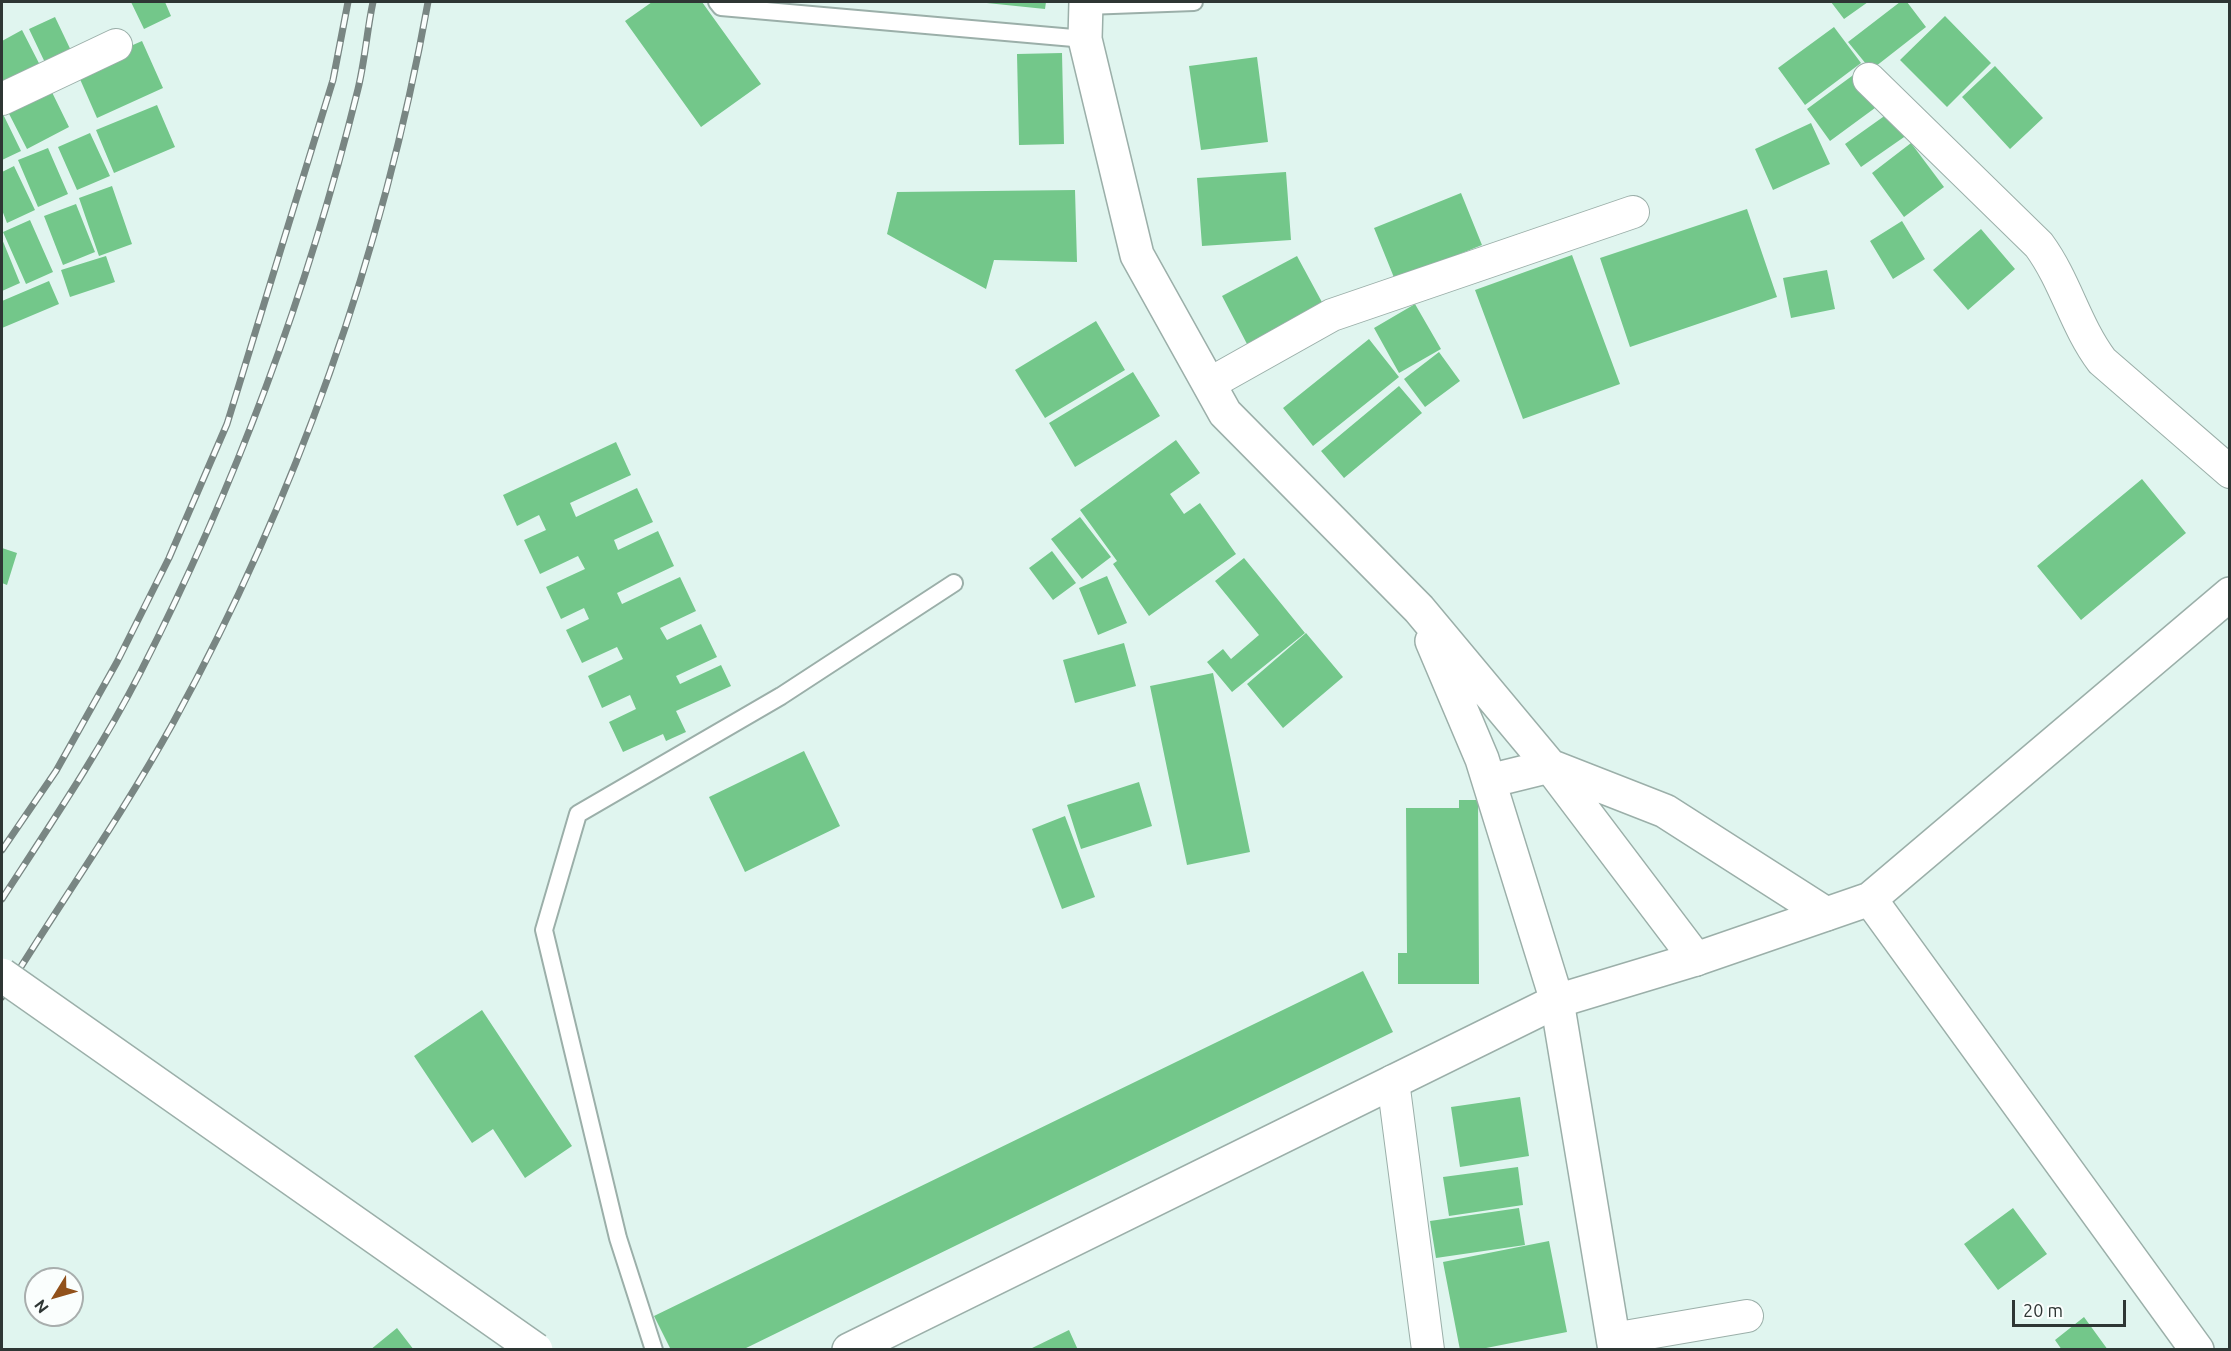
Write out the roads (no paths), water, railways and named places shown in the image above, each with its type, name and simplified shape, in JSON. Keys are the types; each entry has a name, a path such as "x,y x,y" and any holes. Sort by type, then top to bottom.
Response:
{"street":[{"path":"1086,4 1085,39 1137,255 1226,413 1419,609 1550,766 1696,959"},
{"path":"2,99 116,45"},
{"path":"1869,79 2039,245 2056,269 2086,340 2102,361 2229,472"},
{"path":"1209,384 1332,315 1632,212"},
{"path":"849,1350 1557,1001 1696,959 1870,899 2229,594"},
{"path":"1419,609 1489,781 1557,1001 1614,1345 1747,1316"},
{"path":"1489,781 1550,766 1665,811 1826,914"},
{"path":"1870,899 2197,1350"},
{"path":"2,975 536,1350"},
{"path":"1393,1081 1428,1350"}],"lane":[{"path":"717,2 721,7 1085,39"},
{"path":"1086,4 1194,2"},
{"path":"654,1350 618,1238 544,930 578,814 781,696 954,583"}],"railway":[{"path":"2,850 56,771 117,662 169,558 227,424 333,80 348,2"},
{"path":"2,899 74,788 125,702 175,603 238,460 292,314 316,239 358,89 373,2"},
{"path":"2,997 153,758 217,638 258,551 296,462 330,373 360,282 409,96 428,2"}]}
